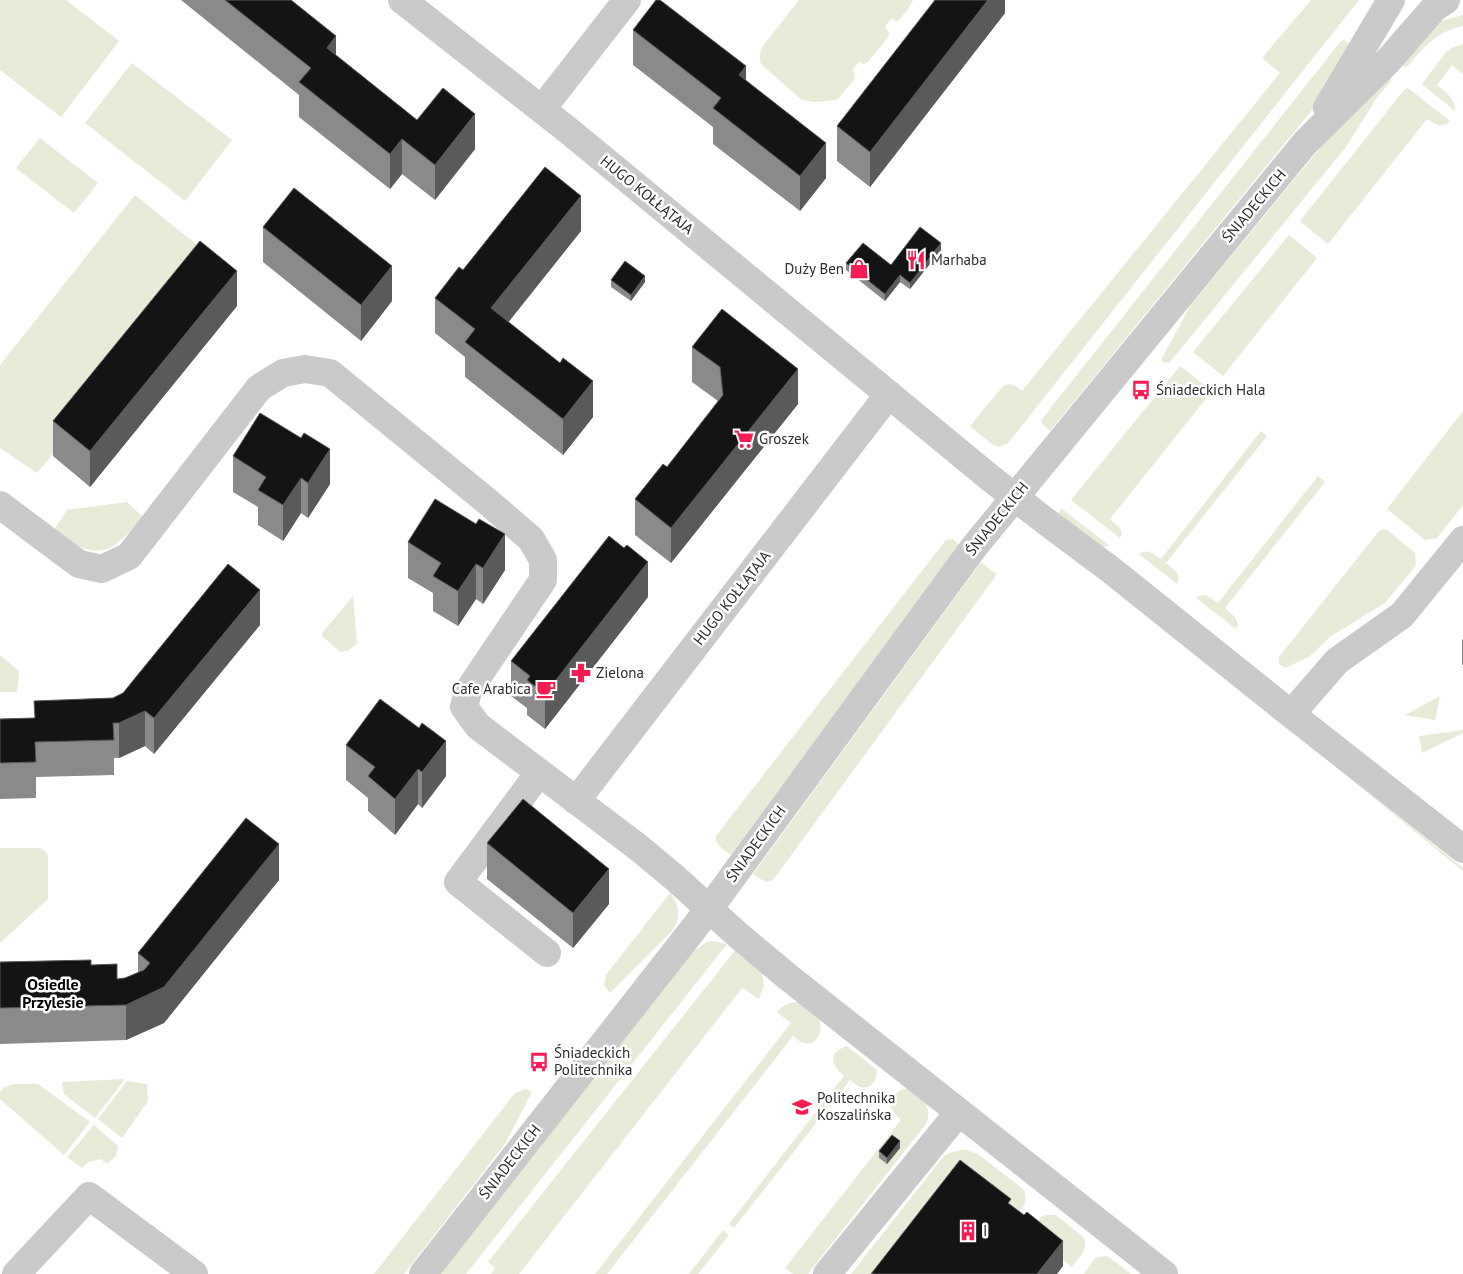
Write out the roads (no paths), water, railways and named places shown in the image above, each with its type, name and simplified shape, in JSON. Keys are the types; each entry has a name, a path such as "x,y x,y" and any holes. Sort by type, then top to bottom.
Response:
{"street":[{"name":"HUGO KOŁŁĄTAJA","path":"402,0 542,109 1015,497 1111,570 1463,849"},
{"path":"542,109 628,0"},
{"name":"ŚNIADECKICH","path":"1306,143 1391,0"},
{"path":"1446,0 1463,2"},
{"name":"ŚNIADECKICH","path":"423,1274 709,909 974,547 1306,143 1387,62 1434,8 1446,0"},
{"path":"0,505 79,564 102,569 129,556 259,388 283,373 305,369 330,373 531,539 543,560 544,580 468,691 464,706 478,726 639,848 781,971 1164,1274"},
{"name":"HUGO KOŁŁĄTAJA","path":"576,801 889,394"},
{"path":"1291,714 1337,661 1402,615 1463,540"},
{"path":"539,773 458,882 547,953"},
{"path":"827,1274 959,1112"},
{"path":"16,1274 89,1196 194,1274"}],"place":[{"name":"Marhaba","path":"916,260"},
{"name":"Duży Ben","path":"859,269"},
{"name":"Śniadeckich Hala","path":"1141,390"},
{"name":"Groszek","path":"744,439"},
{"name":"Zielona","path":"581,673"},
{"name":"Cafe Arabica","path":"546,689"},
{"name":"Śniadeckich Politechnika","path":"539,1062"},
{"name":"Politechnika Koszalińska","path":"802,1107"},
{"name":"I","path":"968,1231"}],"district":[{"name":"Osiedle Przylesie","path":"53,993"}]}
